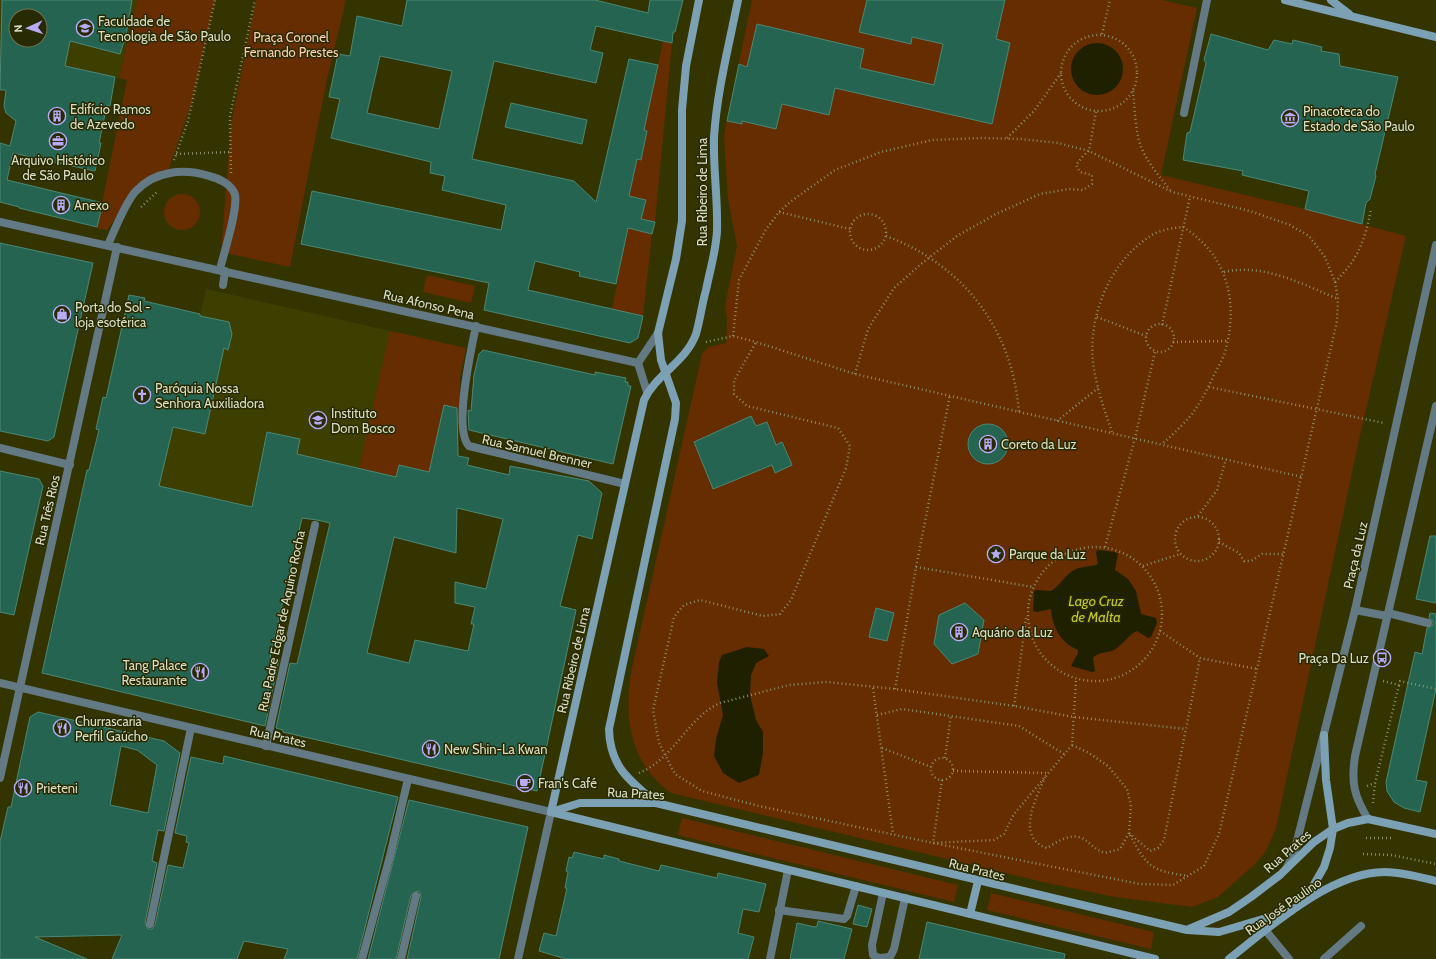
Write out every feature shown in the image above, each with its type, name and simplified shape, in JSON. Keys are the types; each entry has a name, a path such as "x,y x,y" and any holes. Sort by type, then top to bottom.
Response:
{"main road":[{"name":"Rua Ribeiro de Lima","path":"656,803 627,778 614,758 609,739 609,729 675,419 676,403 658,348 658,333 676,259 682,220 682,110 686,66 699,0"},
{"name":"Rua Ribeiro de Lima","path":"551,812 643,405 647,392 691,345 696,334 715,248 717,229 714,154 716,122 738,0"},
{"path":"1285,0 1436,37"},
{"path":"1331,0 1352,16"},
{"path":"1304,903 1324,867 1330,848 1333,829 1326,780 1324,735"},
{"name":"Rua Prates","path":"551,812 580,803 656,803 1187,930 1229,912 1280,875 1314,842 1333,829 1348,823 1368,819"},
{"name":"Rua Prates","path":"551,812 1155,959"},
{"path":"1368,819 1436,834"},
{"name":"Rua José Paulino","path":"1229,959 1291,911 1330,886 1350,879 1377,873 1401,873 1436,881"},
{"path":"970,914 978,881"},
{"path":"1187,930 1219,932 1291,911"}],"street":[{"path":"1184,113 1207,0"},
{"path":"108,245 135,192 153,177 176,172 204,174 217,178 231,188 235,195 233,213 220,269 223,285"},
{"path":"0,222 220,269"},
{"name":"Praça da Luz","path":"1288,867 1294,853 1354,610 1397,426 1436,245"},
{"name":"Rua Três Rios","path":"0,778 118,247"},
{"name":"Rua Afonso Pena","path":"220,269 638,363"},
{"name":"Rua Samuel Brenner","path":"476,326 466,378 464,404 464,437 469,446 625,484"},
{"path":"647,392 638,363 658,333"},
{"path":"1368,819 1357,801 1352,774 1436,406"},
{"path":"0,448 70,465"},
{"name":"Rua Padre Edgar de Aquino Rocha","path":"266,746 315,525"},
{"path":"1354,610 1428,623"},
{"name":"Rua Prates","path":"0,683 551,812"},
{"path":"150,924 191,728"},
{"path":"362,959 390,856 408,779"},
{"name":"Rua Ribeiro de Lima","path":"518,959 551,812"},
{"path":"770,959 788,870"},
{"path":"779,910 844,919 847,916 856,886"},
{"path":"883,893 872,945 873,956 879,958 890,957 894,949 905,898"},
{"path":"401,959 416,896"},
{"path":"1324,959 1361,926"},
{"path":"1266,931 1289,959"}],"path":[{"path":"136,211 155,194 167,174 176,154 188,121 215,0"},
{"path":"231,188 230,116 255,0"},
{"path":"1102,34 1110,0"},
{"path":"1102,34 1125,44 1133,54 1137,66 1137,79 1133,91 1127,100 1108,110 1096,111 1085,109 1075,103 1067,94 1062,84 1061,72 1063,60 1069,49 1078,40 1090,35 1102,34"},
{"path":"1007,139 1034,111 1061,72"},
{"path":"1133,91 1137,129 1142,149 1152,167 1172,192"},
{"path":"855,374 868,329 894,288 929,258 964,233 996,214 1040,194 1068,189 1083,190 1092,184 1092,175 1080,172 1076,165 1089,151 1096,111"},
{"path":"733,336 739,280 765,231 779,212 835,170 881,152 932,140 1007,139 1058,143 1089,151 1172,192 1270,217 1290,225 1309,236 1325,257 1335,282 1338,299 1338,321 1219,834 1204,866 1173,885 1140,884 933,843 759,806 702,791 675,774 659,743 653,710 674,617 684,605 700,600 763,616 780,614 791,600 846,468 850,446 838,428 747,406 734,394 734,381 756,342"},
{"path":"176,154 231,152"},
{"path":"1162,325 1190,197"},
{"path":"1335,282 1348,269 1360,250 1366,236 1371,209"},
{"path":"779,212 850,229"},
{"path":"872,214 882,220 886,231 886,236 883,242 874,249 862,249 853,241 850,229 860,215 872,214"},
{"path":"1161,445 1192,414 1208,387 1224,354 1227,341 1230,304 1224,272 1204,242 1184,227"},
{"path":"1112,432 1098,388 1093,361 1093,337 1102,299 1122,261 1134,248 1150,236 1184,227"},
{"path":"886,236 906,244 929,258 959,281 990,318 1010,359 1018,393 1019,413"},
{"path":"1224,272 1238,269 1254,270 1279,276 1338,299"},
{"path":"1097,317 1146,336"},
{"path":"1162,325 1170,329 1173,342 1168,350 1164,352 1155,352 1146,344 1146,336 1153,326 1162,325"},
{"path":"691,345 733,336 855,374 1302,477"},
{"path":"1173,342 1227,341"},
{"path":"1105,547 1135,438 1155,352"},
{"path":"1208,387 1397,426"},
{"path":"1057,421 1098,388"},
{"path":"895,689 916,567 950,395"},
{"path":"1198,516 1212,522 1216,528 1219,542 1213,555 1200,561 1186,559 1180,554 1174,540 1175,532 1184,520 1198,516 1217,490 1226,459"},
{"path":"1219,542 1239,553 1244,561 1252,561 1262,554 1284,554"},
{"path":"1014,706 1027,611 1033,587 1040,574 1050,563 1062,554 1090,546 1119,550 1132,557 1143,566 1153,580 1160,596 1162,613 1160,631 1146,658 1135,668 1121,676 1106,680 1091,681 1076,679 1062,673 1050,665 1040,654 1033,640 1028,626 1027,611"},
{"path":"1143,566 1180,554"},
{"path":"916,567 1033,587"},
{"path":"1160,631 1200,658 1257,669"},
{"path":"1129,833 1150,851 1158,848 1164,840 1200,658"},
{"path":"1373,678 1399,685"},
{"path":"933,843 994,840 1004,834 1014,814 1072,745 1076,679"},
{"path":"1354,789 1375,783 1400,681 1436,689"},
{"path":"627,778 646,770 666,756 704,712 720,703 789,685 827,682 873,688 895,689 1014,706 1074,717 1186,729"},
{"path":"873,688 893,834"},
{"path":"877,715 902,709 1018,726 1064,754"},
{"path":"945,758 951,715"},
{"path":"1047,773 1033,804 1030,821 1032,838 1039,846 1047,848 1057,842 1075,836 1083,839 1090,846 1105,853 1120,849 1129,833 1131,804 1127,789 1108,766 1089,753 1072,745"},
{"path":"882,748 931,767"},
{"path":"931,767 935,761 945,758"},
{"path":"931,767 934,776 942,780 949,777 953,771 952,764 945,758"},
{"path":"953,771 1047,773"},
{"path":"933,843 942,780"},
{"path":"1129,833 1142,858 1150,866 1162,872 1188,876"},
{"path":"1366,838 1400,840"},
{"path":"1363,854 1391,855 1436,864"}],"shaded area":[{"name":"Faculdade de Tecnologia de São Paulo","path":"0,0 137,0 119,78 0,52"},
{"name":"Instituto Dom Bosco","path":"206,289 466,348 460,377 456,553 394,537 159,486 173,427 175,427"}],"green space":[{"name":"Praça Coronel Fernando Prestes","path":"137,0 215,0 192,102 167,174 139,187 107,230 97,228 127,80 119,78"},
{"name":"Praça Coronel Fernando Prestes","path":"256,0 346,0 327,79 290,267 221,252 231,124"},
{"name":"Parque da Luz","path":"752,0 1162,0 1197,8 1161,175 1305,209 1406,236 1359,440 1276,828 1266,851 1255,864 1218,897 1192,907 1115,897 1043,882 671,793 657,781 646,767 638,752 632,737 629,720 628,703 632,668 702,354 709,347 726,343 727,319 725,306 737,246 728,199 724,135"},
{"path":"663,41 672,43 655,222 641,219 646,200 629,196 637,159 641,160 647,131 644,130"},
{"path":"186,194 195,199 199,205 199,219 195,225 186,230 178,230 169,225 165,219 164,208 169,199 175,195"},
{"path":"628,228 652,234 643,316 612,309"},
{"path":"427,275 475,286 471,303 423,292"},
{"path":"390,331 466,348 460,377 459,408 444,405 429,472 399,465 396,477 359,468"},
{"path":"682,818 958,885 954,902 678,835"},
{"path":"991,893 1154,932 1151,949 987,910"}],"water":[{"path":"1097,43 1111,47 1119,55 1123,69 1119,83 1111,91 1097,95 1083,91 1075,83 1071,69 1075,55 1083,47"},
{"name":"Lago Cruz de Malta","path":"1098,550 1115,552 1118,554 1115,570 1128,579 1136,591 1141,614 1156,618 1157,623 1151,637 1148,638 1137,631 1114,650 1095,656 1093,658 1095,671 1092,672 1071,666 1078,653 1078,650 1062,639 1058,634 1053,622 1051,609 1037,612 1033,611 1034,591 1051,591 1058,586 1072,571 1098,564 1096,552"},
{"path":"747,647 764,649 769,656 756,663 751,675 750,695 756,720 763,732 763,753 759,775 739,783 723,773 714,756 716,739 723,715 717,683 719,662 722,655"}],"building":[{"path":"2,0 132,0 126,35 120,54 70,41 65,66 115,77 110,106 107,105 95,171 13,153 7,180 103,203 97,227 0,202 0,143 10,146 16,121 6,113 4,106 6,90 0,90"},
{"path":"407,0 595,0 648,13 650,0 683,0 675,32 673,32 672,43 596,26 590,50 603,53 596,83 494,61 472,159 574,181 596,202 629,59 658,65 644,130 647,131 641,160 637,159 629,196 646,200 641,219 655,222 652,234 628,228 616,284 579,276 580,272 535,261 528,290 643,316 638,338 630,343 484,310 489,283 301,244 312,191 501,230 506,205 442,190 445,176 430,173 431,162 331,138 340,99 329,97 338,54 350,56 357,16 402,26","holes":["380,56 452,71 439,129 367,113"]},
{"path":"867,0 1005,0 996,39 1010,43 992,124 835,88 829,115 782,104 776,129 742,121 742,124 727,121 739,64 747,67 757,24 864,49 860,68 934,85 943,44 912,37 911,44 859,32"},
{"name":"Pinacoteca do Estado de São Paulo","path":"1211,34 1268,50 1274,40 1292,44 1293,40 1322,47 1321,51 1339,54 1340,66 1398,77 1375,174 1376,176 1370,199 1366,203 1362,224 1305,209 1309,191 1242,175 1243,171 1183,160 1187,133 1190,132 1206,63 1204,60"},
{"path":"511,103 587,120 582,144 505,127"},
{"path":"0,243 93,263 54,437 48,441 0,431"},
{"path":"129,295 145,298 144,301 229,322 232,334 228,350 224,348 205,434 173,427 159,486 252,507 267,432 300,439 297,454 396,477 399,465 429,472 444,405 457,408 458,456 469,458 467,465 509,475 510,466 589,481 602,493 592,539 578,535 560,606 576,610 537,791 283,732 283,730 276,728 290,663 297,664 330,523 302,518 270,658 279,660 265,726 42,673 87,470 89,470 99,430 96,429 103,397 106,398","holes":["457,508 503,519 486,589 455,582 455,603 475,607 471,624 474,624 468,651 415,640 409,663 367,653 394,537 456,553"]},
{"path":"483,350 595,375 595,372 626,378 625,382 628,382 628,386 631,386 613,464 469,430 468,410 471,411 474,375 479,354"},
{"path":"751,416 756,426 767,422 776,445 782,442 792,465 775,473 772,465 713,489 694,442"},
{"name":"Coreto da Luz","path":"988,424 996,426 1002,430 1006,436 1008,444 1006,452 1002,458 996,462 988,464 980,462 974,458 970,452 968,444 970,436 974,430 980,426"},
{"path":"0,471 39,479 43,486 14,615 0,612"},
{"path":"1430,536 1436,536 1436,603 1416,599"},
{"name":"Aquário da Luz","path":"965,603 984,620 978,654 952,664 934,644 939,615"},
{"path":"876,608 894,613 887,641 869,637"},
{"path":"1430,613 1436,614 1436,689 1416,780 1427,782 1420,812 1404,808 1394,802 1387,791 1386,782 1415,652 1422,654 1427,628 1433,625 1433,621 1429,618"},
{"path":"38,712 164,741 180,753 164,831 158,830 152,861 157,863 145,923 148,929 152,929 155,925 168,865 183,868 189,843 186,842 187,836 175,833 191,757 223,764 224,756 398,797 357,959 284,959 288,949 244,941 237,959 112,959 122,935 35,937 87,959 0,959 0,842 8,807 11,807 30,717","holes":["121,746 137,750 157,765 148,813 110,805"]},
{"path":"409,800 528,827 499,959 407,959 421,897 420,892 417,891 411,895 396,959 368,959"},
{"path":"574,852 604,859 604,855 619,859 619,861 659,871 661,865 717,878 718,873 766,884 759,912 743,909 738,933 754,937 748,959 566,959 539,951 544,933 556,936 567,888 565,888 568,872 566,871 569,857 572,858"},
{"path":"858,905 872,909 867,927 853,924"},
{"path":"818,921 852,929 844,959 790,959 797,923 815,927 817,926"},
{"path":"927,922 1065,954 1064,959 919,959"}],"place":[{"name":"Faculdade de Tecnologia de São Paulo","path":"85,28"},
{"name":"Edifício Ramos de Azevedo","path":"57,116"},
{"name":"Pinacoteca do Estado de São Paulo","path":"1290,118"},
{"name":"Arquivo Histórico de São Paulo","path":"58,141"},
{"name":"Anexo","path":"61,205"},
{"name":"Porta do Sol - loja esotérica","path":"62,314"},
{"name":"Paróquia Nossa Senhora Auxiliadora","path":"142,395"},
{"name":"Instituto Dom Bosco","path":"318,420"},
{"name":"Coreto da Luz","path":"988,444"},
{"name":"Parque da Luz","path":"996,554"},
{"name":"Aquário da Luz","path":"959,632"},
{"name":"Praça Da Luz","path":"1382,658"},
{"name":"Tang Palace Restaurante","path":"200,672"},
{"name":"Churrascaria Perfil Gaúcho","path":"62,728"},
{"name":"New Shin-La Kwan","path":"431,749"},
{"name":"Fran's Café","path":"525,783"},
{"name":"Prieteni","path":"23,788"}]}
